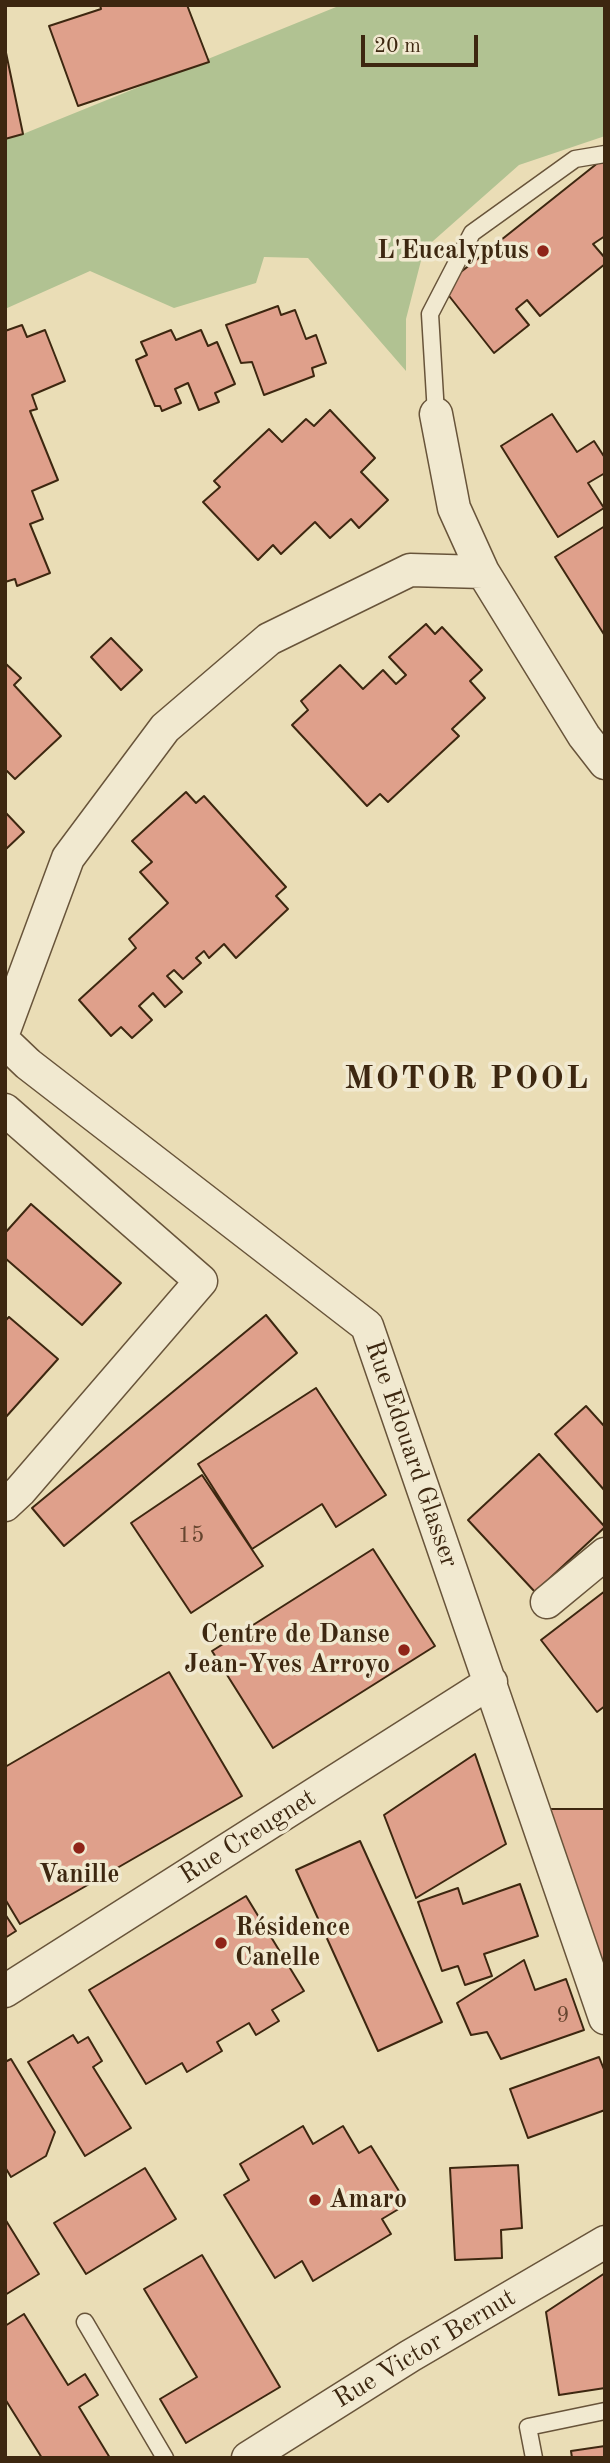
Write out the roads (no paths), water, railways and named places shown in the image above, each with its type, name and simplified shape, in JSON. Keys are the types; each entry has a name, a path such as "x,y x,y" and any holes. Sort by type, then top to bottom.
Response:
{"street":[{"path":"436,414 454,508 483,572 584,736 605,763"},
{"path":"5,1028 68,858 165,728 269,639 410,570 483,572"},
{"name":"Rue Edouard Glasser","path":"5,1042 17,1073 367,1326 605,2018"},
{"path":"5,1110 201,1281 10,1491"},
{"path":"547,1602 605,1554"},
{"name":"Rue Creugnet","path":"5,1991 491,1682"},
{"name":"Rue Victor Bernut","path":"248,2458 410,2356 605,2242"}],"lane":[{"path":"436,414 430,314 472,233 575,159 605,154"},
{"path":"85,2322 165,2458"},
{"path":"534,2458 528,2427 605,2411"}],"place":[{"name":"L'Eucalyptus","path":"543,251"},
{"name":"Centre de Danse Jean-Yves Arroyo","path":"404,1650"},
{"name":"Vanille","path":"79,1848"},
{"name":"Résidence Canelle","path":"221,1943"},
{"name":"Amaro","path":"315,2200"}],"district":[{"name":"MOTOR POOL","path":"467,1079"}]}
